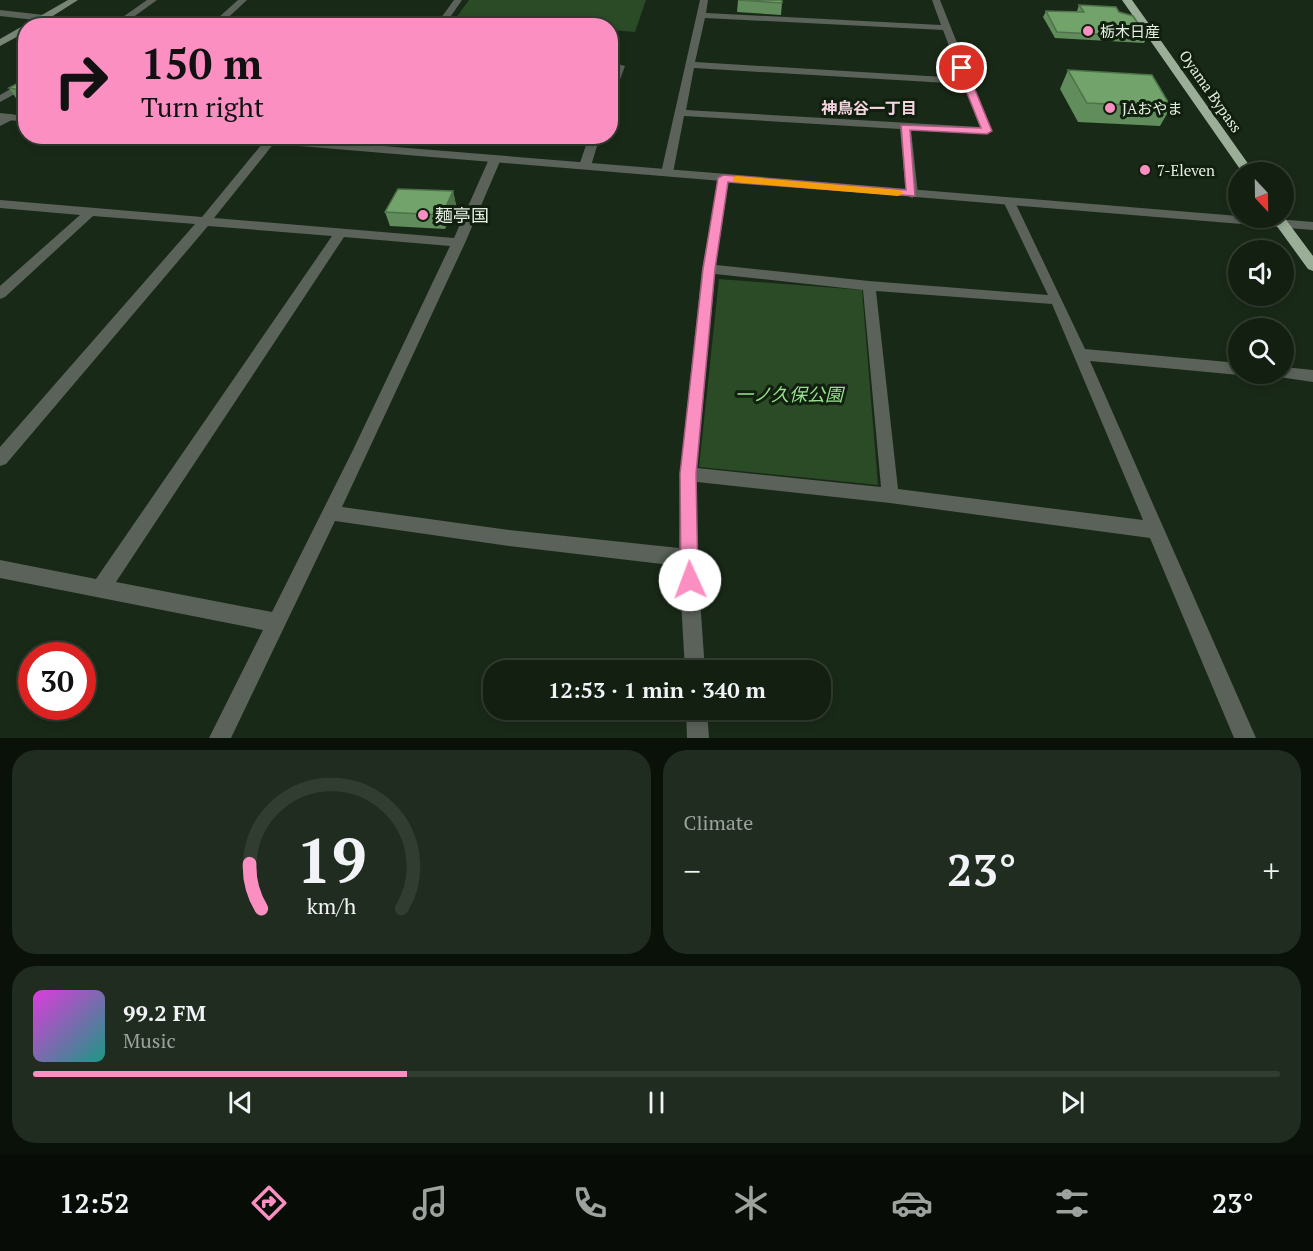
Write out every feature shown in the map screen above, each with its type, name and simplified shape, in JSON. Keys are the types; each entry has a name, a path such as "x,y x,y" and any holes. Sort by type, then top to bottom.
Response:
{"highway":[{"name":"Oyama Bypass","path":"1127,0 1241,162"},
{"path":"1286,228 1313,266"}],"main road":[{"path":"44,18 74,0"},
{"path":"0,43 18,33"}],"street":[{"path":"126,18 153,0"},
{"path":"222,18 243,0"},
{"path":"445,18 458,0"},
{"path":"667,173 704,0"},
{"path":"681,113 987,131 936,0"},
{"path":"0,12 44,18"},
{"path":"701,15 947,28"},
{"path":"691,65 967,81"},
{"path":"0,99 18,88"},
{"path":"905,127 912,194"},
{"path":"0,459 269,144"},
{"path":"377,144 495,159 1010,203 1228,217"},
{"path":"585,166 592,144"},
{"path":"220,738 331,513 459,243 495,159"},
{"path":"693,660 688,558 688,474 709,269 723,178"},
{"path":"1010,203 1057,300 1245,738"},
{"path":"0,204 459,243"},
{"path":"0,294 90,212"},
{"path":"1294,223 1313,226"},
{"path":"101,588 341,232"},
{"path":"709,269 869,286 1057,300"},
{"path":"869,286 890,495"},
{"path":"1079,354 1228,368"},
{"path":"1294,374 1313,376"},
{"path":"688,474 890,495 1154,530"},
{"path":"331,513 509,538 688,558"},
{"path":"0,569 277,623"},
{"path":"697,720 698,738"}],"green space":[{"path":"469,0 646,0 635,32 618,31 618,18 456,18"},
{"name":"一ノ久保公園","path":"719,279 862,290 878,485 699,467"}],"building":[{"path":"738,0 782,0 782,3"},
{"name":"栃木日産","path":"1079,5 1116,7 1119,12 1133,16 1147,37 1057,32 1046,11 1084,12"},
{"path":"1068,70 1152,75 1171,107 1087,103"},
{"path":"18,83 18,90 9,88"},
{"path":"398,189 453,191 442,215 385,212"}],"slow traffic":[{"path":"737,179 898,193"}],"place":[{"name":"栃木日産","path":"1088,31"},
{"name":"JAおやま","path":"1110,108"},
{"name":"7-Eleven","path":"1145,170"},
{"name":"麺亭国","path":"423,215"}],"district":[{"name":"神鳥谷一丁目","path":"869,108"}],"route":[{"path":"690,580 688,474 709,269 723,178 912,194 905,127 987,131 962,68"}]}
